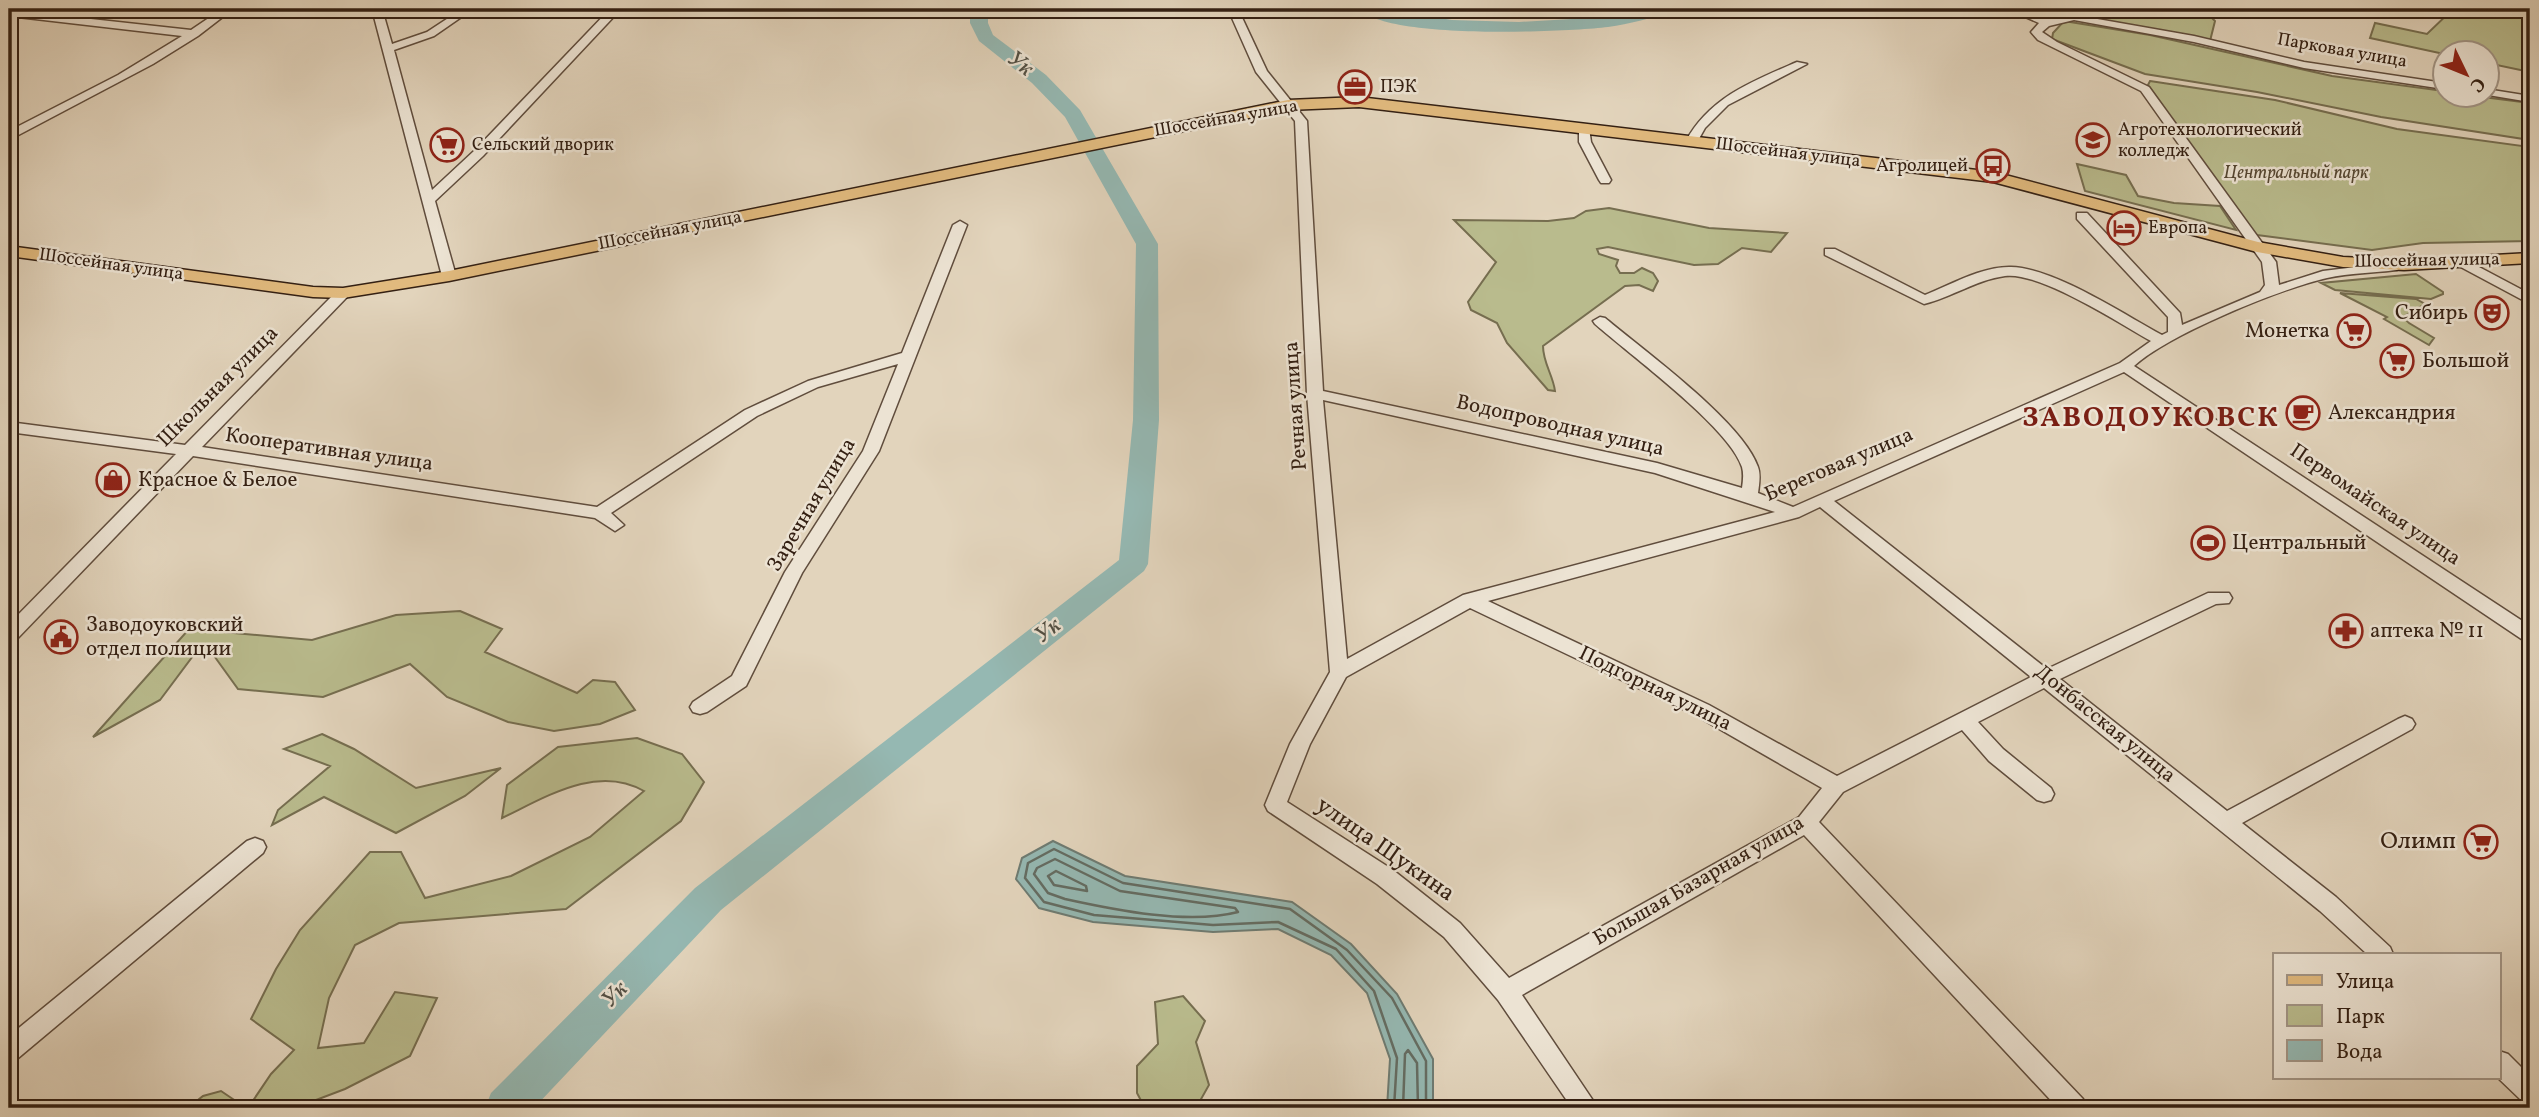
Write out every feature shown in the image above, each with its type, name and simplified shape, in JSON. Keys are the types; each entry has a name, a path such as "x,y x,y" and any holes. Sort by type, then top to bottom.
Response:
{"main road":[{"name":"Шоссейная улица","path":"9,251 313,292 343,293 449,275 1288,105 1359,102 1994,177 2257,247 2343,262 2404,265 2530,258"}],"street":[{"path":"9,136 126,76 194,34 228,9"},
{"path":"377,9 449,275"},
{"path":"388,48 414,43 446,26 468,9"},
{"path":"429,200 479,153 616,9"},
{"name":"Речная улица","path":"1233,9 1262,72 1301,121 1315,394 1339,672"},
{"path":"2012,9 2048,23"},
{"name":"Парковая улица","path":"2068,17 2080,9"},
{"name":"Парковая улица","path":"2048,23 2107,9"},
{"path":"9,13 194,34"},
{"name":"Парковая улица","path":"2068,17 2194,39 2315,67 2430,84"},
{"path":"2048,23 2039,27 2036,32 2046,43 2117,72 2145,89 2269,261 2273,275 2272,285 2266,293"},
{"path":"1692,141 1698,125 1720,105 1801,64"},
{"path":"2500,94 2530,99"},
{"path":"9,124 27,127"},
{"path":"1583,128 1585,142 1605,180"},
{"path":"1830,252 1924,300 2000,272 2015,271 2169,337 2175,316 2082,216"},
{"name":"Заречная улица","path":"700,707 738,681 794,572 872,451 960,225"},
{"path":"2462,261 2530,300"},
{"name":"Береговая улица","path":"1339,672 1469,600 1793,513 2125,366 2130,359 2169,337 2266,293 2322,275 2404,265"},
{"name":"Школьная улица","path":"9,635 343,293"},
{"path":"1600,321 1696,403 1732,440 1749,464 1752,477 1749,496"},
{"path":"600,513 751,413 813,384 908,356"},
{"name":"Первомайская улица","path":"2125,366 2530,635"},
{"name":"Водопроводная улица","path":"1315,394 1657,468 1749,496 1793,513"},
{"name":"Кооперативная улица","path":"9,427 285,463 600,513 615,525"},
{"name":"Донбасская улица","path":"1822,500 2328,904 2381,953"},
{"name":"Большая Базарная улица","path":"1506,992 1806,823 1836,786 2047,678 2214,598 2224,598"},
{"name":"Подгорная улица","path":"1469,600 1654,687 1783,752 1836,786"},
{"name":"улица Щукина","path":"1339,672 1300,744 1275,805 1385,877 1452,930 1506,992 1586,1108"},
{"path":"1965,720 1996,755 2044,794"},
{"path":"2226,822 2405,724"},
{"path":"1806,823 2074,1108"},
{"path":"9,1051 255,848"},
{"path":"2500,1063 2530,1091"}],"green space":[{"path":"2120,9 2203,9 2215,21 2210,41 2097,21 2089,16"},
{"path":"2453,9 2530,9 2530,72 2500,66 2500,38 2430,38 2430,51 2370,38 2375,23 2427,34"},
{"path":"2064,21 2150,35 2332,76 2430,89 2430,108 2500,108 2500,99 2530,103 2530,140 2381,117 2257,92 2145,74 2052,39 2053,33"},
{"name":"Центральный парк","path":"2150,81 2275,100 2397,129 2530,147 2530,241 2423,243 2372,250 2257,235 2251,232 2148,85"},
{"path":"2077,164 2126,175 2138,196 2174,203 2220,206 2236,230 2085,191"},
{"path":"1609,208 1709,228 1787,233 1771,252 1742,248 1718,264 1694,265 1608,247 1597,249 1599,254 1618,260 1616,266 1620,273 1634,273 1642,268 1653,273 1658,281 1653,291 1639,285 1625,286 1543,346 1555,391 1548,390 1507,343 1497,323 1471,310 1468,302 1496,262 1454,220 1548,221 1574,218 1586,211"},
{"path":"2416,274 2443,294 2431,299 2335,290 2321,283"},
{"path":"2340,293 2416,299 2425,304 2403,317 2434,338 2429,345 2384,319 2387,317"},
{"path":"460,611 502,629 485,652 577,693 593,680 615,682 635,710 600,724 554,731 508,722 447,697 410,664 323,697 238,689 212,653 193,656 160,700 93,737 189,629 312,640 396,615"},
{"path":"322,734 354,749 416,788 501,768 465,796 396,833 324,797 272,825 278,810 330,766 284,749"},
{"path":"637,738 682,754 704,782 681,821 566,909 399,923 355,945 329,998 318,1048 364,1043 395,992 437,998 410,1056 345,1089 295,1108 248,1108 271,1074 294,1050 251,1019 276,969 300,930 370,852 401,852 425,898 511,876 590,837 644,791 608,781 590,782 554,793 502,818 507,785 558,747"},
{"path":"1183,996 1205,1021 1196,1042 1209,1085 1196,1108 1145,1108 1137,1093 1137,1066 1158,1044 1155,1002"},
{"path":"221,1091 246,1108 188,1108 203,1096"}],"water":[{"path":"1053,841 1125,876 1292,902 1351,944 1397,994 1433,1059 1433,1108 1387,1108 1390,1059 1367,993 1331,955 1278,929 1213,932 1093,922 1039,908 1016,879 1022,858"}],"waterway":[{"name":"Ук","path":"506,1108 708,899 1133,564 1146,420 1147,244 1073,114 1039,79 985,37 979,23 979,9"},
{"name":"Ук","path":"1369,9 1421,22 1486,27 1606,22 1665,9"}],"place":[{"name":"ПЭК","path":"1355,87"},
{"name":"Агротехнологический колледж","path":"2093,140"},
{"name":"Сельский дворик","path":"447,145"},
{"name":"Агролицей","path":"1993,166"},
{"name":"Европа","path":"2124,228"},
{"name":"Сибирь","path":"2492,313"},
{"name":"Монетка","path":"2354,331"},
{"name":"Большой","path":"2397,361"},
{"name":"Александрия","path":"2303,413"},
{"name":"Красное & Белое","path":"113,480"},
{"name":"Центральный","path":"2208,543"},
{"name":"аптека № 11","path":"2346,631"},
{"name":"Заводоуковский отдел полиции","path":"61,637"},
{"name":"Олимп","path":"2481,842"}],"district":[{"name":"ЗАВОДОУКОВСК","path":"2151,418"}]}
